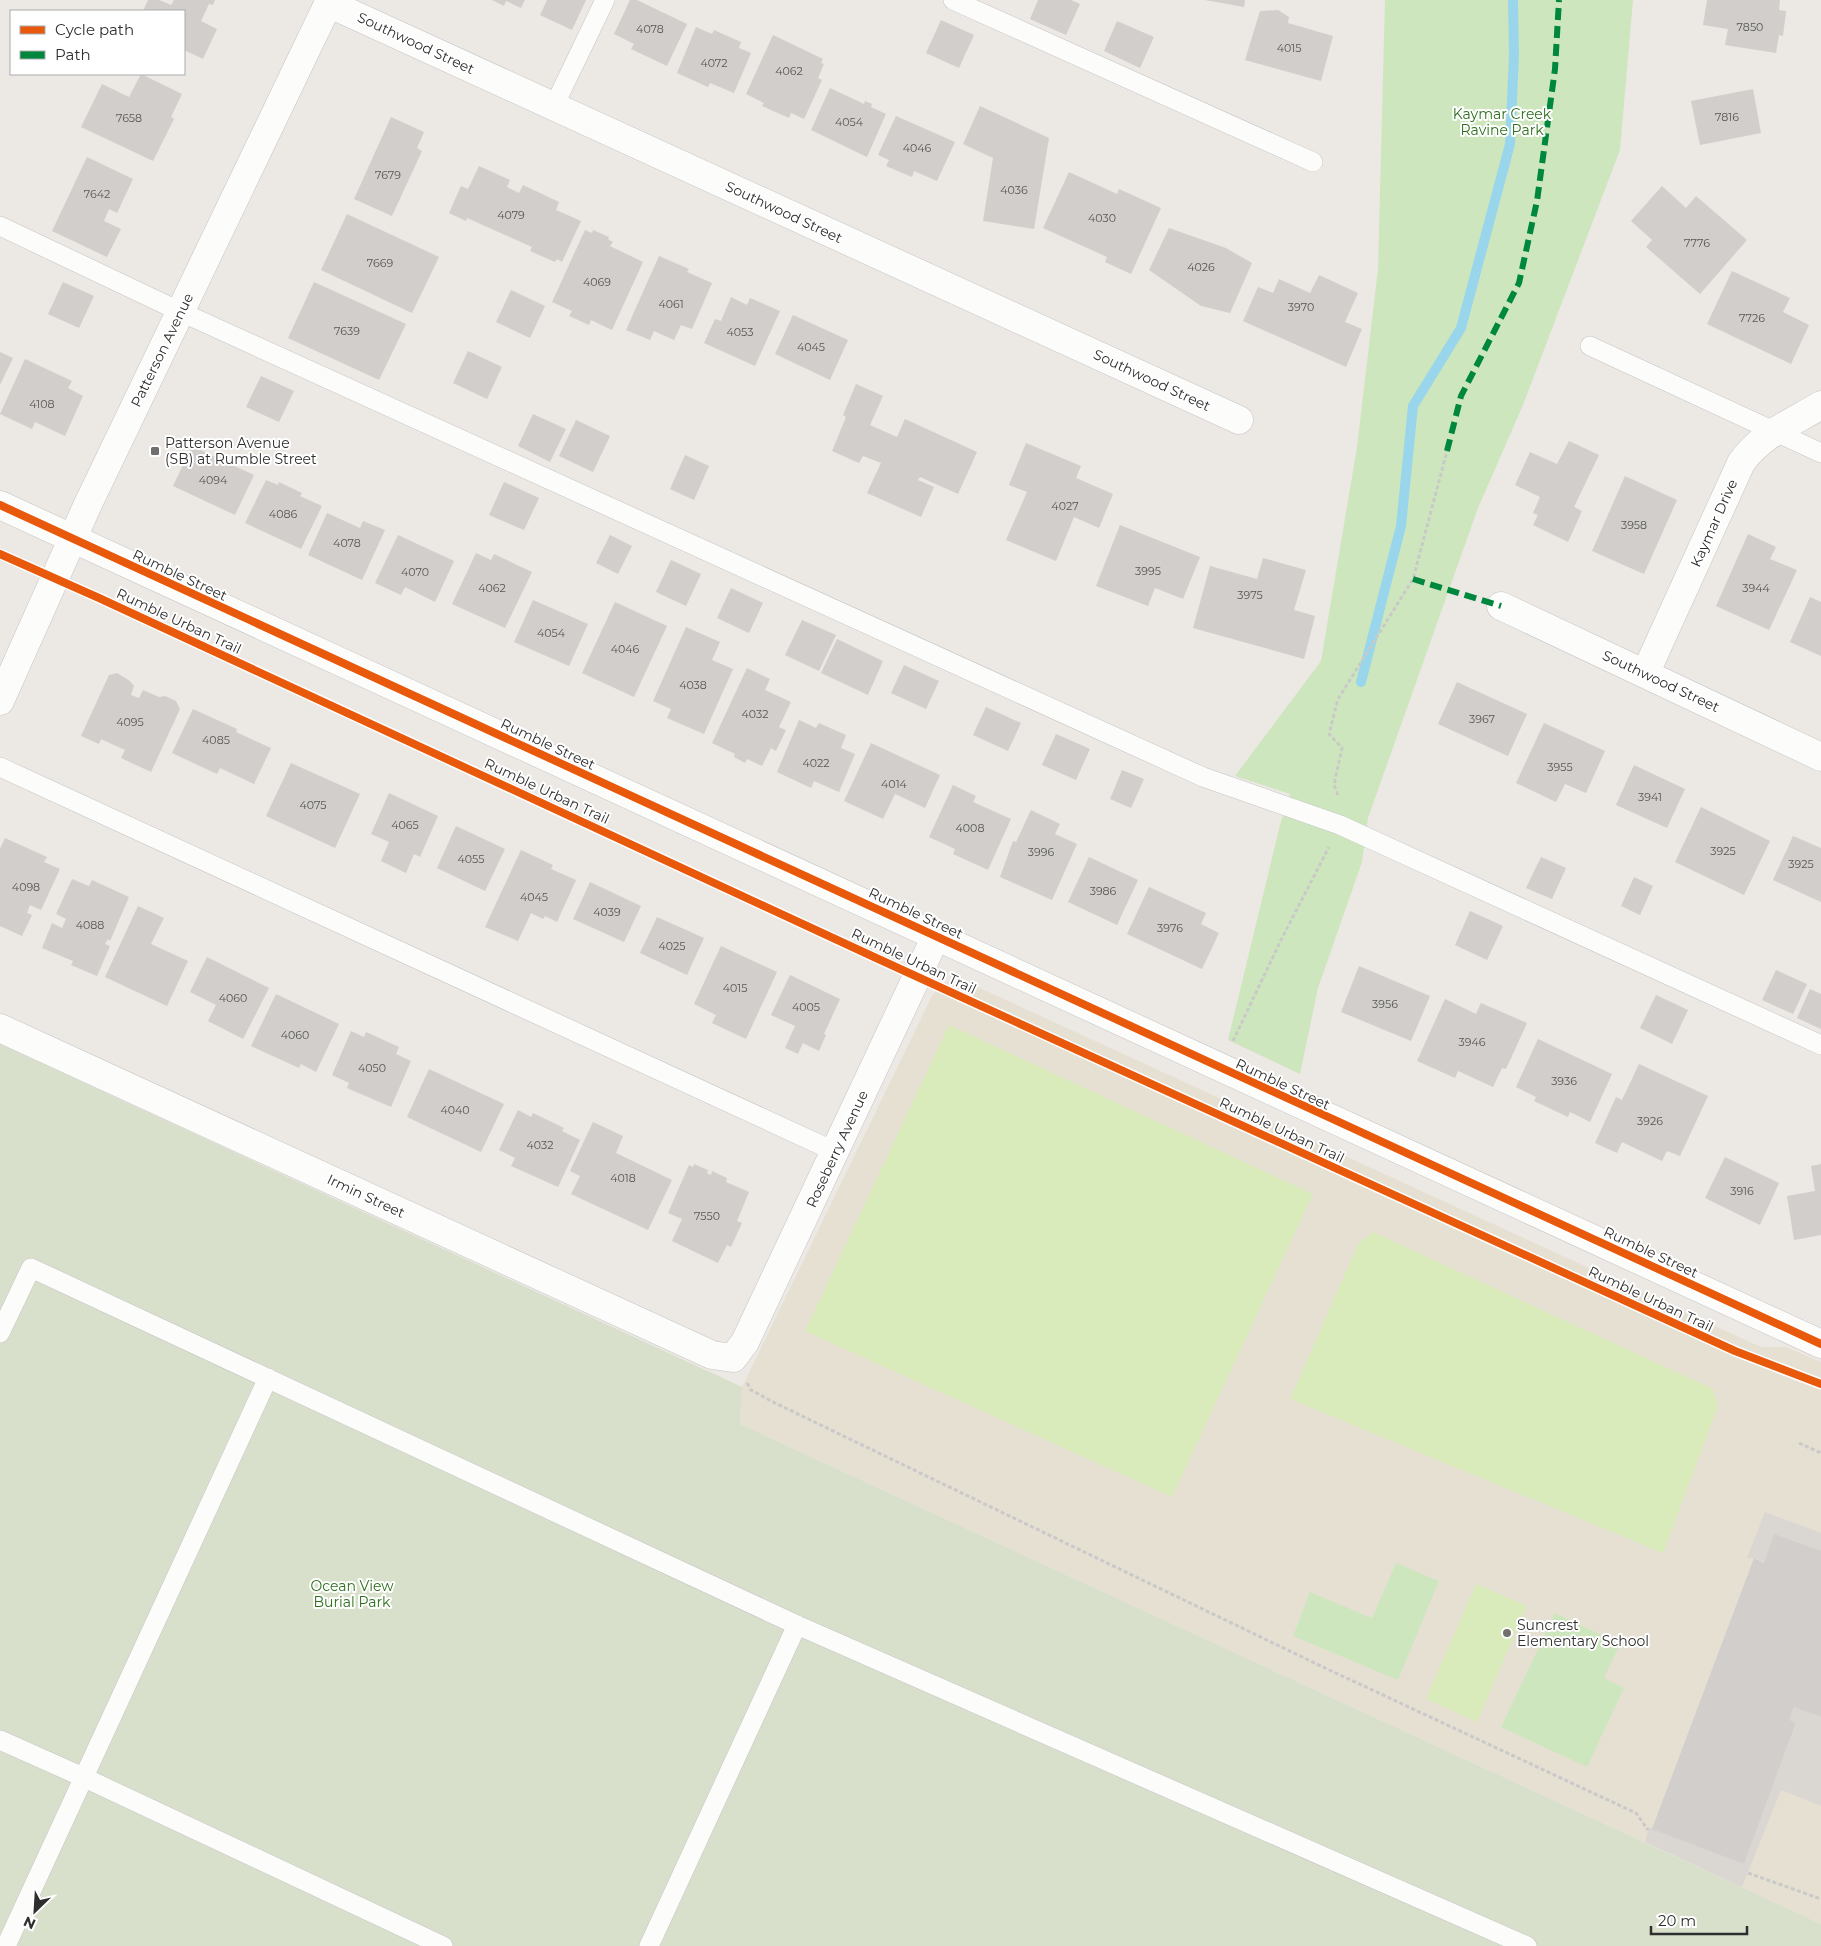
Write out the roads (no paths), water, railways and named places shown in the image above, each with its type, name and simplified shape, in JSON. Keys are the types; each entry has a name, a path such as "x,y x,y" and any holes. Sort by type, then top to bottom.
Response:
{"street":[{"name":"Southwood Street","path":"329,2 1239,420"},
{"name":"Patterson Avenue","path":"0,701 72,538 329,2"},
{"name":"Kaymar Drive","path":"1645,674 1741,463 1756,445 1773,431 1821,405"},
{"name":"Rumble Street","path":"0,505 936,936 1220,1069 1821,1344"},
{"name":"Southwood Street","path":"1501,606 1821,757"},
{"name":"Roseberry Avenue","path":"733,1358 745,1342 936,936"},
{"name":"Irmin Street","path":"0,1028 712,1355 733,1358"}],"lane":[{"path":"554,106 605,0"},
{"path":"953,0 1313,162"},
{"path":"0,226 181,312 1203,777 1340,825 1821,1046"},
{"path":"1590,346 1821,453"},
{"path":"0,767 836,1152"},
{"path":"0,1333 30,1268 797,1624 1527,1946"},
{"path":"6,1946 268,1378"},
{"path":"649,1946 797,1624"},
{"path":"0,1740 444,1946"}],"waterway":[{"path":"1361,682 1401,526 1413,406 1461,328 1510,144 1514,55 1513,0"}],"place":[{"name":"Patterson Avenue (SB) at Rumble Street","path":"155,451"},
{"name":"Suncrest Elementary School","path":"1507,1633"}],"park label":[{"name":"Kaymar Creek Ravine Park","path":"1502,122"},
{"name":"Ocean View Burial Park","path":"352,1594"}]}
